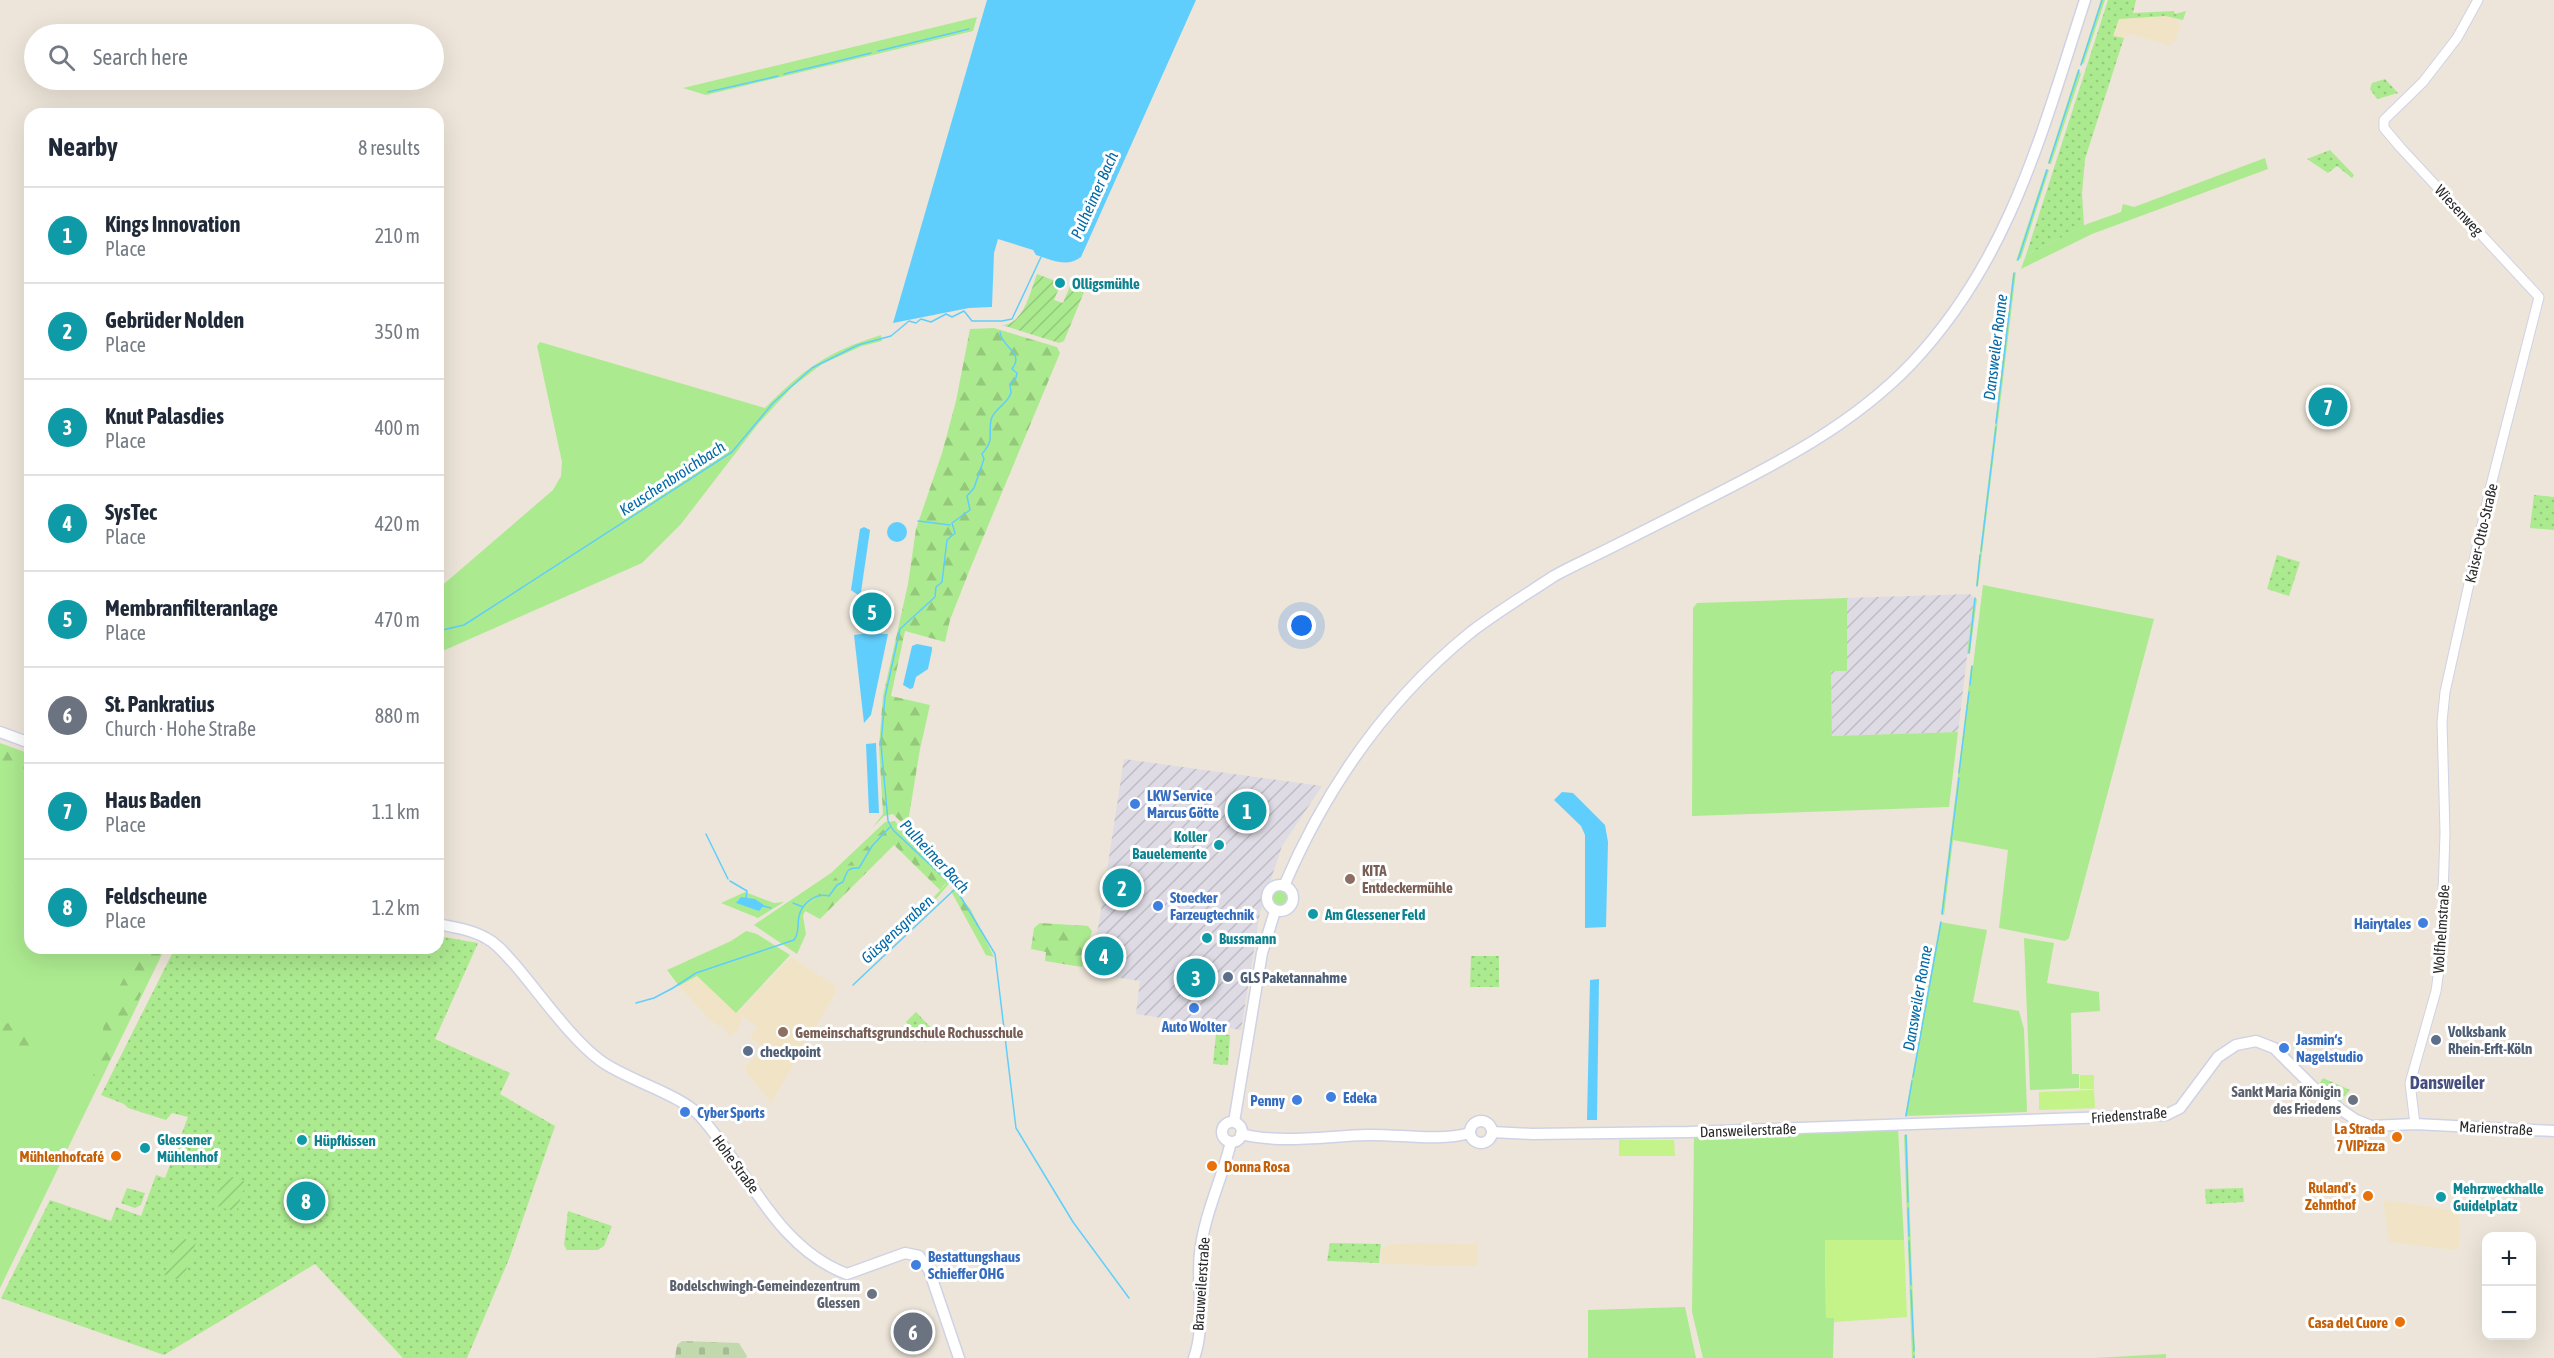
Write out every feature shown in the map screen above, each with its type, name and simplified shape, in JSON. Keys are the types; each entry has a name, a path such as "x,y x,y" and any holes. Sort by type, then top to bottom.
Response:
{"main road":[{"path":"1284,886 1328,796 1379,725 1430,668 1473,631 1557,575 1733,486 1813,442 1868,404 1921,353 1954,314 1974,285 2008,222 2032,159 2085,0"},
{"path":"0,732 24,741"},
{"name":"Brauweilerstraße","path":"1274,886 1284,886 1291,892 1292,903 1285,910 1275,911 1267,902 1268,894 1274,886"},
{"name":"Brauweilerstraße","path":"1194,1358 1200,1312 1199,1275 1202,1242 1231,1142 1225,1140 1222,1131 1224,1125 1234,1122 1262,953 1275,911"},
{"name":"Hohe Straße","path":"444,926 484,936 510,960 590,1052 618,1072 680,1102 699,1114 769,1212 801,1245 827,1264 847,1274 905,1253 919,1256 929,1270 959,1358"},
{"name":"Friedenstraße","path":"2005,1121 2171,1114 2180,1108 2218,1058 2236,1045 2256,1041 2274,1048 2313,1087 2340,1109 2356,1120 2372,1126"},
{"name":"Dansweilerstraße","path":"1479,1121 1488,1123 1492,1132 1490,1137 1482,1142 1473,1139 1470,1133 1473,1124 1479,1121"},
{"name":"Dansweilerstraße","path":"1492,1132 1659,1133 2005,1121"},
{"path":"1231,1142 1239,1139 1241,1134 1241,1128 1234,1122"},
{"name":"Marienstraße","path":"2372,1126 2415,1124 2554,1131"},
{"name":"Dansweilerstraße","path":"1241,1134 1284,1138 1470,1133"}],"street":[{"name":"Wiesenweg","path":"2478,0 2457,38 2423,82 2384,120 2384,128 2540,297"},
{"name":"Kaiser-Otto-Straße","path":"2443,772 2442,722 2445,692 2494,473 2540,297"},
{"name":"Wolfhelmstraße","path":"2415,1124 2410,1083 2436,991 2441,956 2445,833 2443,772"}],"shaded area":[{"path":"2166,16 2178,19 2181,24 2175,42 2172,41 2170,46 2132,34 2124,38 2113,37 2119,18"},
{"path":"1970,594 1974,598 1958,732 1832,736 1831,671 1847,671 1847,598"},
{"path":"1124,759 1322,786 1282,846 1260,912 1241,1030 1136,1014 1140,981 1088,973 1099,923"},
{"name":"Gemeinschaftsgrundschule Rochusschule","path":"791,957 834,985 836,992 771,1103 744,1069 763,1048 750,1037 757,1027 739,1014 742,1018 738,1030 729,1037 722,1025 720,1027 710,1020 679,986 697,976 737,1013"},
{"path":"2383,1200 2459,1211 2460,1244 2455,1250 2389,1242"},
{"path":"1391,1244 1478,1244 1477,1266 1381,1264 1382,1248"}],"green space":[{"path":"2101,0 2105,0 2084,63 2080,65"},
{"path":"2108,0 2136,0 2133,13 2174,11 2175,14 2186,11 2183,20 2166,16 2119,19 2113,36 2124,38 2085,159 2082,193 2084,226 2026,255"},
{"path":"977,17 973,31 706,95 683,88"},
{"path":"2078,69 2081,74 2051,164 2048,163"},
{"path":"2385,79 2398,93 2377,99 2370,89 2372,83"},
{"path":"2330,150 2354,175 2352,178 2337,166 2328,173 2307,159"},
{"path":"2265,158 2268,169 2092,234 2021,269 2026,255 2087,224 2121,212 2123,204 2134,207"},
{"path":"2046,169 2049,170 2021,258 2016,261"},
{"path":"2016,272 1978,586 1976,585 2013,274"},
{"name":"Olligsmühle","path":"1037,274 1061,283 1054,300 1063,303 1070,286 1084,292 1064,341 1059,343 1002,325 1010,323 1021,313"},
{"path":"994,328 1057,347 1060,353 968,574 950,620 945,642 905,631 891,696 930,705 908,822 903,824 893,814 884,816 872,828 883,814 879,746 883,696 908,584 916,529 942,453 956,401 970,329"},
{"path":"881,335 882,341 862,346 822,364 792,387 758,424 681,524 642,563 444,650 444,584 553,490 561,476 562,462 537,346 540,342 765,408 792,382 818,363 862,341"},
{"path":"2534,495 2554,497 2554,530 2530,528"},
{"path":"2277,555 2300,562 2289,596 2267,589"},
{"path":"1983,585 2154,619 2069,938 2065,941 1999,928 2008,850 1953,840 1944,915 1941,914"},
{"path":"1847,598 1847,671 1831,671 1832,736 1958,732 1949,807 1692,816 1693,608 1697,603"},
{"path":"1974,598 1977,599 1970,653 1967,654"},
{"path":"0,743 24,752 24,954 162,954 0,1288"},
{"path":"0,745 24,755 24,769 0,760"},
{"path":"895,821 907,838 952,880 936,899 934,897 946,884 888,826 807,906 803,916 806,934 797,954 754,925 831,873 885,822"},
{"path":"888,825 946,883 940,890 894,845 820,919 805,911 807,906"},
{"path":"24,872 24,887 12,884 12,876"},
{"path":"954,889 971,910 994,957 986,955 951,891"},
{"path":"1280,889 1287,892 1290,899 1287,906 1280,909 1273,906 1270,899 1273,892"},
{"path":"745,892 774,903 784,902 758,918 721,903"},
{"path":"1940,922 1987,930 1973,1002 2019,1011 2024,1029 2027,1112 1905,1116"},
{"path":"1040,923 1088,926 1092,931 1082,967 1045,961 1046,952 1031,949 1034,928"},
{"path":"746,931 757,934 790,955 736,1013 697,976 679,986 667,970 731,941"},
{"path":"444,937 478,943 435,1039 510,1073 500,1094 555,1126 509,1259 467,1358 403,1358 315,1264 164,1355 1,1298 50,1200 111,1221 116,1207 141,1216 156,1175 165,1178 188,1117 172,1113 166,1120 128,1108 124,1104 101,1095 172,954 444,954"},
{"path":"2024,938 2054,943 2047,983 2099,992 2100,1011 2071,1013 2072,1074 2079,1074 2079,1088 2030,1090"},
{"path":"136,954 160,954 98,1085 91,1081 99,1061 105,1015"},
{"path":"1471,956 1499,956 1499,987 1470,987"},
{"path":"916,1012 937,1034 925,1042 906,1022"},
{"path":"18,1021 31,1032 34,1048 17,1052 0,1048 0,1025"},
{"path":"1216,1034 1230,1035 1228,1065 1213,1064"},
{"path":"2080,1075 2094,1075 2094,1089 2080,1089"},
{"path":"2323,1078 2350,1090 2339,1103 2318,1086"},
{"path":"2094,1090 2095,1108 2039,1110 2039,1092"},
{"path":"1898,1128 1904,1240 1825,1240 1826,1318 1834,1318 1833,1358 1703,1358 1692,1312 1694,1135"},
{"path":"1904,1135 1907,1135 1915,1358 1912,1358"},
{"path":"1619,1140 1674,1140 1675,1156 1619,1156"},
{"path":"224,1174 246,1182 236,1212 214,1205"},
{"path":"127,1188 145,1193 141,1205 135,1208 121,1203"},
{"path":"2243,1188 2244,1202 2206,1204 2205,1189"},
{"path":"568,1211 612,1226 604,1246 598,1250 567,1250 564,1245"},
{"path":"178,1236 196,1243 182,1281 164,1275"},
{"path":"1825,1240 1904,1240 1907,1317 1834,1322 1834,1318 1826,1318"},
{"path":"1330,1243 1381,1244 1379,1263 1327,1261"},
{"path":"1685,1307 1696,1358 1588,1358 1588,1310"},
{"path":"682,1341 739,1343 747,1356 746,1358 675,1358 677,1345"},
{"path":"2166,1354 2166,1358 2094,1358"}],"water":[{"path":"987,0 1196,0 1081,257 1070,262 1059,262 1036,255 1033,250 998,239 994,253 992,307 969,308 893,323"},
{"path":"897,522 904,525 907,532 904,539 897,542 890,539 887,532 890,525"},
{"path":"864,527 870,530 861,592 858,595 851,590 860,529"},
{"path":"854,602 863,603 861,618 869,620 851,617"},
{"path":"888,634 871,715 864,723 854,635"},
{"path":"917,644 932,647 932,650 928,669 916,677 913,688 910,689 903,685 912,646"},
{"path":"876,743 879,813 869,813 866,744"},
{"path":"1562,792 1573,793 1605,825 1608,842 1606,927 1585,928 1585,835 1581,826 1554,800"},
{"path":"741,897 755,899 764,905 759,911 736,903"},
{"path":"1599,979 1597,1120 1587,1120 1590,980"}],"waterway":[{"name":"Dansweiler Ronne","path":"2081,65 2102,0"},
{"path":"878,51 969,29"},
{"path":"784,74 871,53"},
{"name":"Dansweiler Ronne","path":"2049,163 2079,70"},
{"path":"708,92 778,76"},
{"name":"Dansweiler Ronne","path":"2018,260 2047,170"},
{"name":"Keuschenbroichbach","path":"444,630 464,625 732,452 773,403 812,368 858,345 891,336 909,321 916,323 921,319 931,322 946,314 952,317 964,311 972,321 1012,319 1041,257"},
{"name":"Dansweiler Ronne","path":"1996,423 2014,273"},
{"name":"Pulheimer Bach","path":"1000,332 1004,342 1016,358 1012,369 1017,373 1016,378 1010,384 1011,393 992,416 990,441 982,454 984,459 974,488 967,496 970,510 952,523 955,533 947,540 942,582 936,587 935,597 900,629 885,697 881,744 888,821 893,830 956,889 995,954 1016,1128 1073,1222 1129,1298"},
{"name":"Dansweiler Ronne","path":"1981,551 1996,427"},
{"path":"918,521 950,525"},
{"name":"Dansweiler Ronne","path":"1977,586 1980,555"},
{"name":"Dansweiler Ronne","path":"1969,653 1975,598"},
{"name":"Dansweiler Ronne","path":"1970,685 1972,666"},
{"name":"Dansweiler Ronne","path":"1959,773 1969,692"},
{"name":"Dansweiler Ronne","path":"1942,914 1959,778"},
{"path":"636,1003 654,998 696,973 794,940 803,907 815,897 829,896 837,885 843,882 848,871 852,868 859,868 872,846 890,827"},
{"path":"706,834 728,879"},
{"path":"730,881 747,891 746,898"},
{"name":"Güsgensgraben","path":"853,985 955,889"},
{"path":"793,903 803,907"},
{"path":"763,906 771,908"},
{"name":"Dansweiler Ronne","path":"1913,1077 1941,922"},
{"name":"Dansweiler Ronne","path":"1906,1116 1912,1081"},
{"name":"Dansweiler Ronne","path":"1906,1135 1908,1202"},
{"name":"Dansweiler Ronne","path":"1908,1208 1909,1236"},
{"name":"Dansweiler Ronne","path":"1909,1241 1911,1285"},
{"name":"Dansweiler Ronne","path":"1911,1290 1914,1351"}],"place":[{"name":"Olligsmühle","path":"1060,283"},
{"name":"Haus Baden","path":"2328,407"},
{"name":"Membranfilteranlage","path":"872,612"},
{"name":"LKW Service Marcus Götte","path":"1135,804"},
{"name":"Kings Innovation","path":"1247,811"},
{"name":"Koller Bauelemente","path":"1219,845"},
{"name":"KITA Entdeckermühle","path":"1350,879"},
{"name":"Gebrüder Nolden","path":"1122,888"},
{"name":"Stoecker Farzeugtechnik","path":"1158,906"},
{"name":"Am Glessener Feld","path":"1313,914"},
{"name":"Hairytales","path":"2423,923"},
{"name":"Bussmann","path":"1207,938"},
{"name":"SysTec","path":"1104,956"},
{"name":"GLS Paketannahme","path":"1228,977"},
{"name":"Knut Palasdies","path":"1196,978"},
{"name":"Auto Wolter","path":"1194,1008"},
{"name":"Gemeinschaftsgrundschule Rochusschule","path":"783,1032"},
{"name":"Volksbank Rhein-Erft-Köln","path":"2436,1040"},
{"name":"Jasmin‘s Nagelstudio","path":"2284,1048"},
{"name":"checkpoint","path":"748,1051"},
{"name":"Edeka","path":"1331,1097"},
{"name":"Penny","path":"1297,1100"},
{"name":"Sankt Maria Königin des Friedens","path":"2353,1100"},
{"name":"Cyber Sports","path":"685,1112"},
{"name":"La Strada 7 VIPizza","path":"2397,1137"},
{"name":"Hüpfkissen","path":"302,1140"},
{"name":"Glessener Mühlenhof","path":"145,1148"},
{"name":"Mühlenhofcafé","path":"116,1156"},
{"name":"Donna Rosa","path":"1212,1166"},
{"name":"Ruland's Zehnthof","path":"2368,1196"},
{"name":"Mehrzweckhalle Guidelplatz","path":"2441,1197"},
{"name":"Feldscheune","path":"306,1201"},
{"name":"Bestattungshaus Schieffer OHG","path":"916,1265"},
{"name":"Bodelschwingh-Gemeindezentrum Glessen","path":"872,1294"},
{"name":"Casa del Cuore","path":"2400,1322"},
{"name":"St. Pankratius","path":"913,1332"}],"district":[{"name":"Dansweiler","path":"2447,1082"}]}
